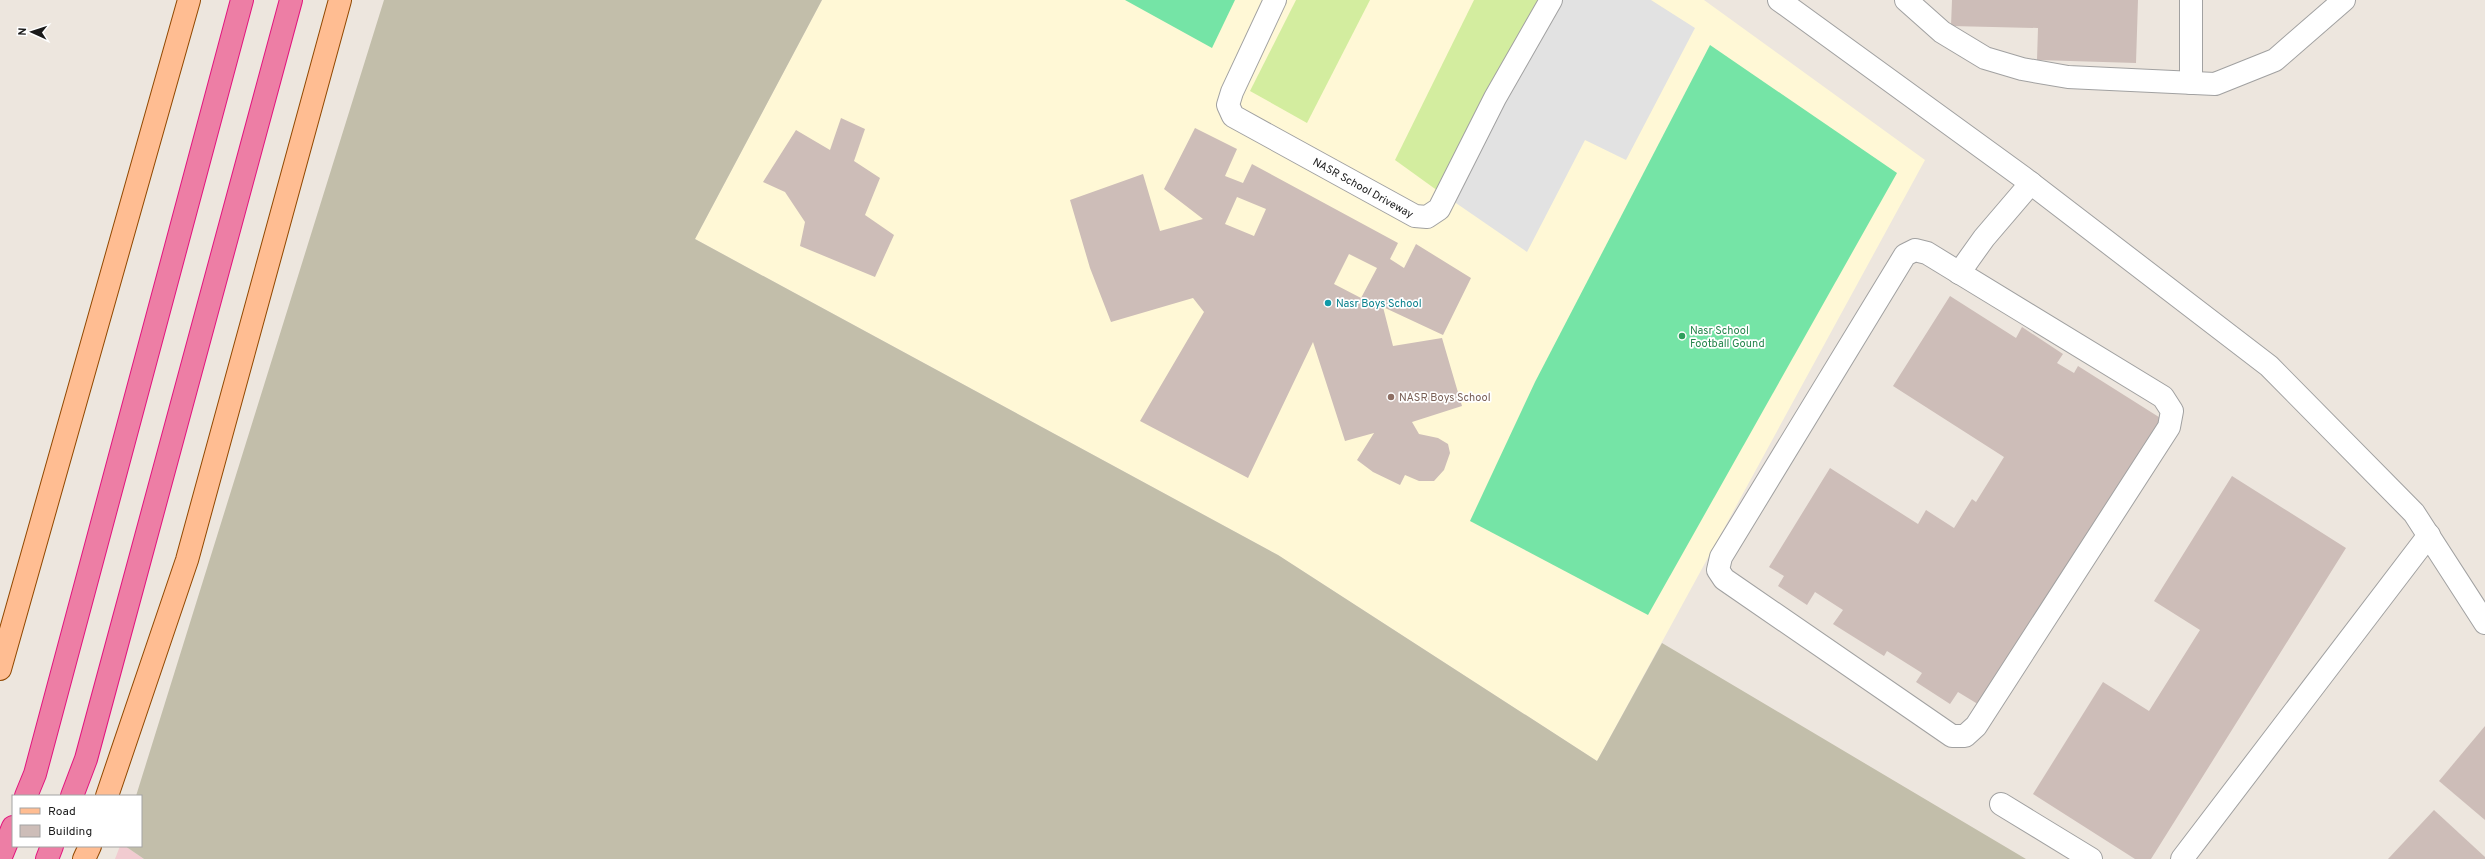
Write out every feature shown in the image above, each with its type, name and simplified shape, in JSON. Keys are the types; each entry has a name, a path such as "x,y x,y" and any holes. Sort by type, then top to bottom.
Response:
{"highway":[{"path":"26,795 35,774 242,0"},
{"path":"72,795 86,759 290,0"},
{"path":"0,859 12,829"},
{"path":"47,859 52,847"}],"main road":[{"path":"0,669 189,0"},
{"path":"107,795 187,560 340,0"},
{"path":"84,859 90,847"}],"street":[{"name":"NASR School Driveway","path":"1275,0 1232,92 1228,105 1233,116 1415,216 1428,217 1439,210 1495,98 1551,0"},
{"path":"1779,0 2031,183 2269,366 2414,513 2485,623"},
{"path":"1906,0 1942,32 1985,58 2022,69 2068,77 2215,84 2275,60 2344,0"},
{"path":"2191,0 2191,83"},
{"path":"1959,273 1984,238 2031,183"},
{"path":"1915,250 1927,253 1959,273 2163,397 2172,411 2169,427 1976,726 1965,736 1952,736 1724,579 1718,570 1721,557 1906,255 1915,250"},
{"path":"2182,859 2429,535"},
{"path":"2001,804 2091,859"}],"shaded area":[{"path":"384,0 822,0 695,239 1278,555 1597,761 1662,643 2026,859 144,859 126,847 142,847 142,795 136,795"},
{"name":"NASR Boys School","path":"822,0 1704,0 1925,160 1597,761 1278,555 695,239"},
{"path":"1560,0 1651,0 1695,28 1626,160 1585,140 1527,252 1453,201"},
{"path":"120,847 126,847 144,859 115,859"}],"green space":[{"path":"1125,0 1235,0 1212,48"},
{"path":"1296,0 1370,0 1307,123 1250,91"},
{"path":"1474,0 1544,0 1438,191 1395,160"},
{"name":"Nasr School Football Gound","path":"1710,45 1897,173 1648,615 1470,521 1535,382"}],"building":[{"path":"1952,0 2138,0 2136,63 2037,60 2038,28 1951,26"},
{"path":"841,118 865,129 854,161 880,178 865,215 894,235 875,277 800,246 805,222 785,192 763,182 796,130 830,150"},
{"name":"Nasr Boys School","path":"1195,128 1237,149 1225,176 1243,183 1252,164 1398,243 1390,259 1404,268 1416,244 1471,278 1443,335 1383,307 1393,346 1442,338 1462,406 1412,422 1419,434 1438,438 1448,444 1450,453 1444,470 1434,481 1419,481 1405,475 1400,485 1373,472 1357,460 1374,433 1345,441 1313,342 1248,478 1140,421 1204,312 1193,298 1111,322 1090,268 1070,200 1143,174 1160,231 1203,219 1164,189","holes":["1237,197 1266,209 1254,236 1225,224","1349,254 1377,268 1361,298 1334,284"]},
{"path":"1950,296 2016,338 2022,327 2063,354 2057,363 2074,373 2078,366 2162,419 1981,706 1958,692 1950,704 1916,682 1922,673 1887,651 1884,656 1833,624 1843,610 1815,592 1807,605 1778,586 1784,576 1769,567 1830,468 1918,524 1926,510 1954,528 1972,499 1976,502 2004,457 1893,386"},
{"path":"2232,476 2346,548 2151,859 2135,859 2033,794 2103,682 2149,711 2200,630 2154,601"},
{"path":"2485,726 2485,820 2439,781"},
{"path":"2434,810 2485,857 2485,859 2388,859"}],"place":[{"name":"Nasr Boys School","path":"1328,303"},
{"name":"Nasr School Football Gound","path":"1682,336"},
{"name":"NASR Boys School","path":"1391,397"}]}
